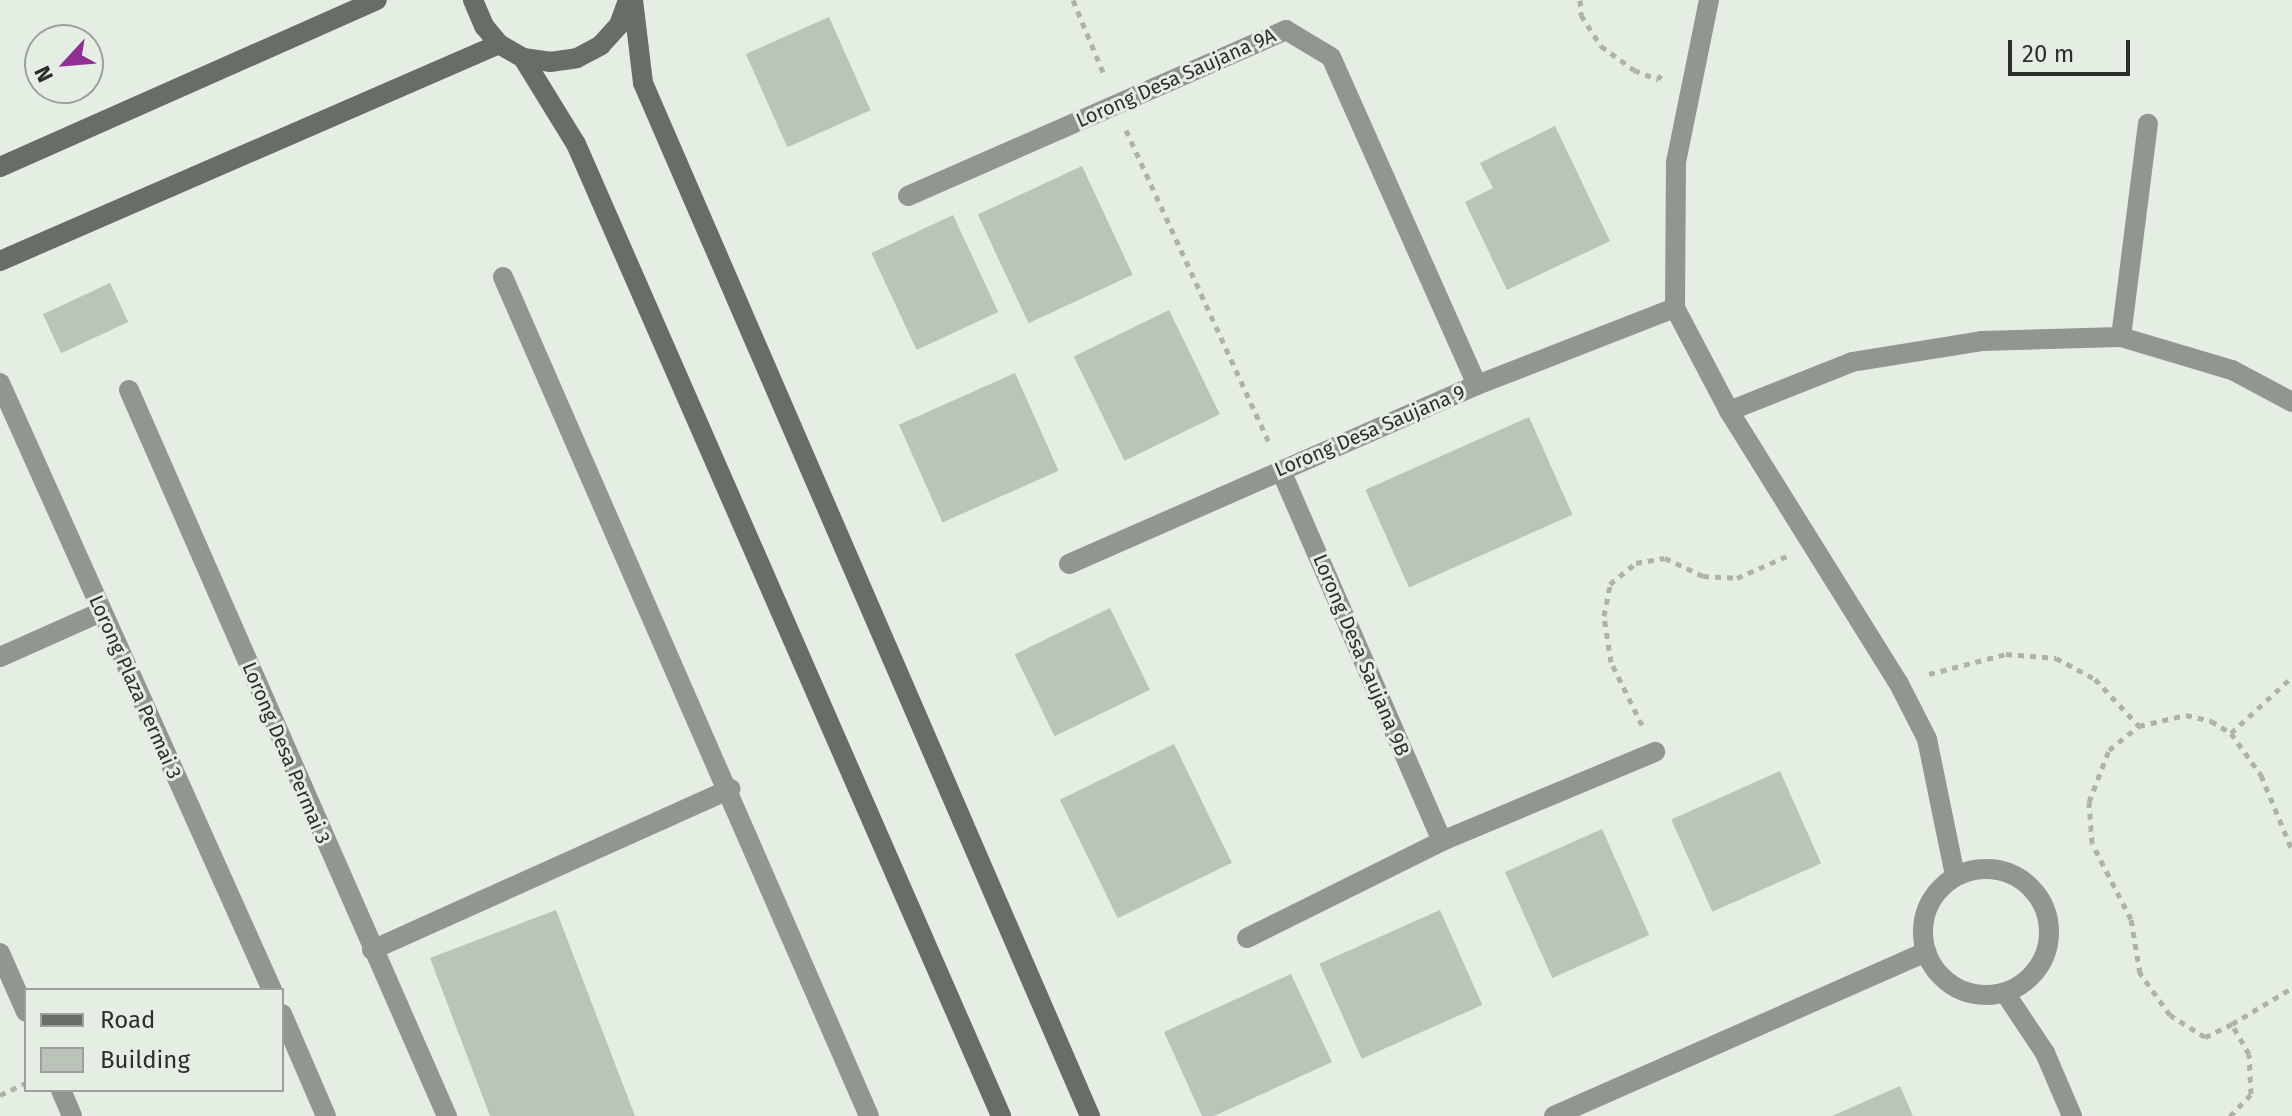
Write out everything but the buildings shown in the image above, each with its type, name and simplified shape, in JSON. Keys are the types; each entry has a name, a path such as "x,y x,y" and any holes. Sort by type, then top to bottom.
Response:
{"street":[{"path":"0,167 377,0"},
{"path":"473,0 484,26 499,44 523,58 550,62 577,58 601,45 619,25 631,0"},
{"path":"631,0 643,83 1090,1116"},
{"path":"1709,0 1676,162 1675,308 1729,411 1898,682 1927,739 1955,876"},
{"name":"Lorong Desa Saujana 9A","path":"908,196 1286,30 1311,40 1331,57 1349,91 1477,385"},
{"path":"0,261 499,44"},
{"path":"523,58 576,144 1001,1116"},
{"path":"2121,337 2148,124"},
{"path":"503,277 730,789 869,1116"},
{"name":"Lorong Desa Saujana 9","path":"1069,564 1477,385 1675,308"},
{"path":"1729,411 1852,362 1981,341 2121,337 2232,370 2292,402"},
{"name":"Lorong Plaza Permai 3","path":"0,383 5,409 101,612 271,988"},
{"name":"Lorong Desa Permai 3","path":"129,390 447,1116"},
{"name":"Lorong Desa Saujana 9B","path":"1281,470 1442,841"},
{"path":"0,657 101,612"},
{"path":"1247,938 1442,841 1655,752"},
{"path":"372,950 730,789"},
{"path":"1996,869 2033,889 2045,908 2050,928 2038,969 2005,993 1985,996 1957,988 1934,969 1926,952 1927,908 1955,876 1996,869"},
{"path":"1554,1116 1926,952"},
{"path":"0,953 24,1007"},
{"path":"2005,993 2045,1053 2072,1116"},
{"path":"284,1019 326,1116"},
{"path":"62,1092 72,1116"}],"path":[{"path":"1073,0 1115,105 1281,470"},
{"path":"1580,0 1581,15 1601,46 1634,70 1658,79 1667,68"},
{"path":"1655,752 1611,662 1604,616 1610,584 1636,563 1665,558 1703,576 1737,578 1777,563 1812,541"},
{"path":"1898,682 2006,654 2056,658 2095,679 2139,726"},
{"path":"2231,733 2292,677"},
{"path":"2292,850 2261,775 2231,733 2211,721 2186,715 2139,726 2109,750 2089,802 2092,843 2131,919 2140,973 2170,1015 2205,1037 2292,988"},
{"path":"2230,1116 2251,1094 2249,1054 2232,1024"},
{"path":"0,1095 24,1084"}]}
